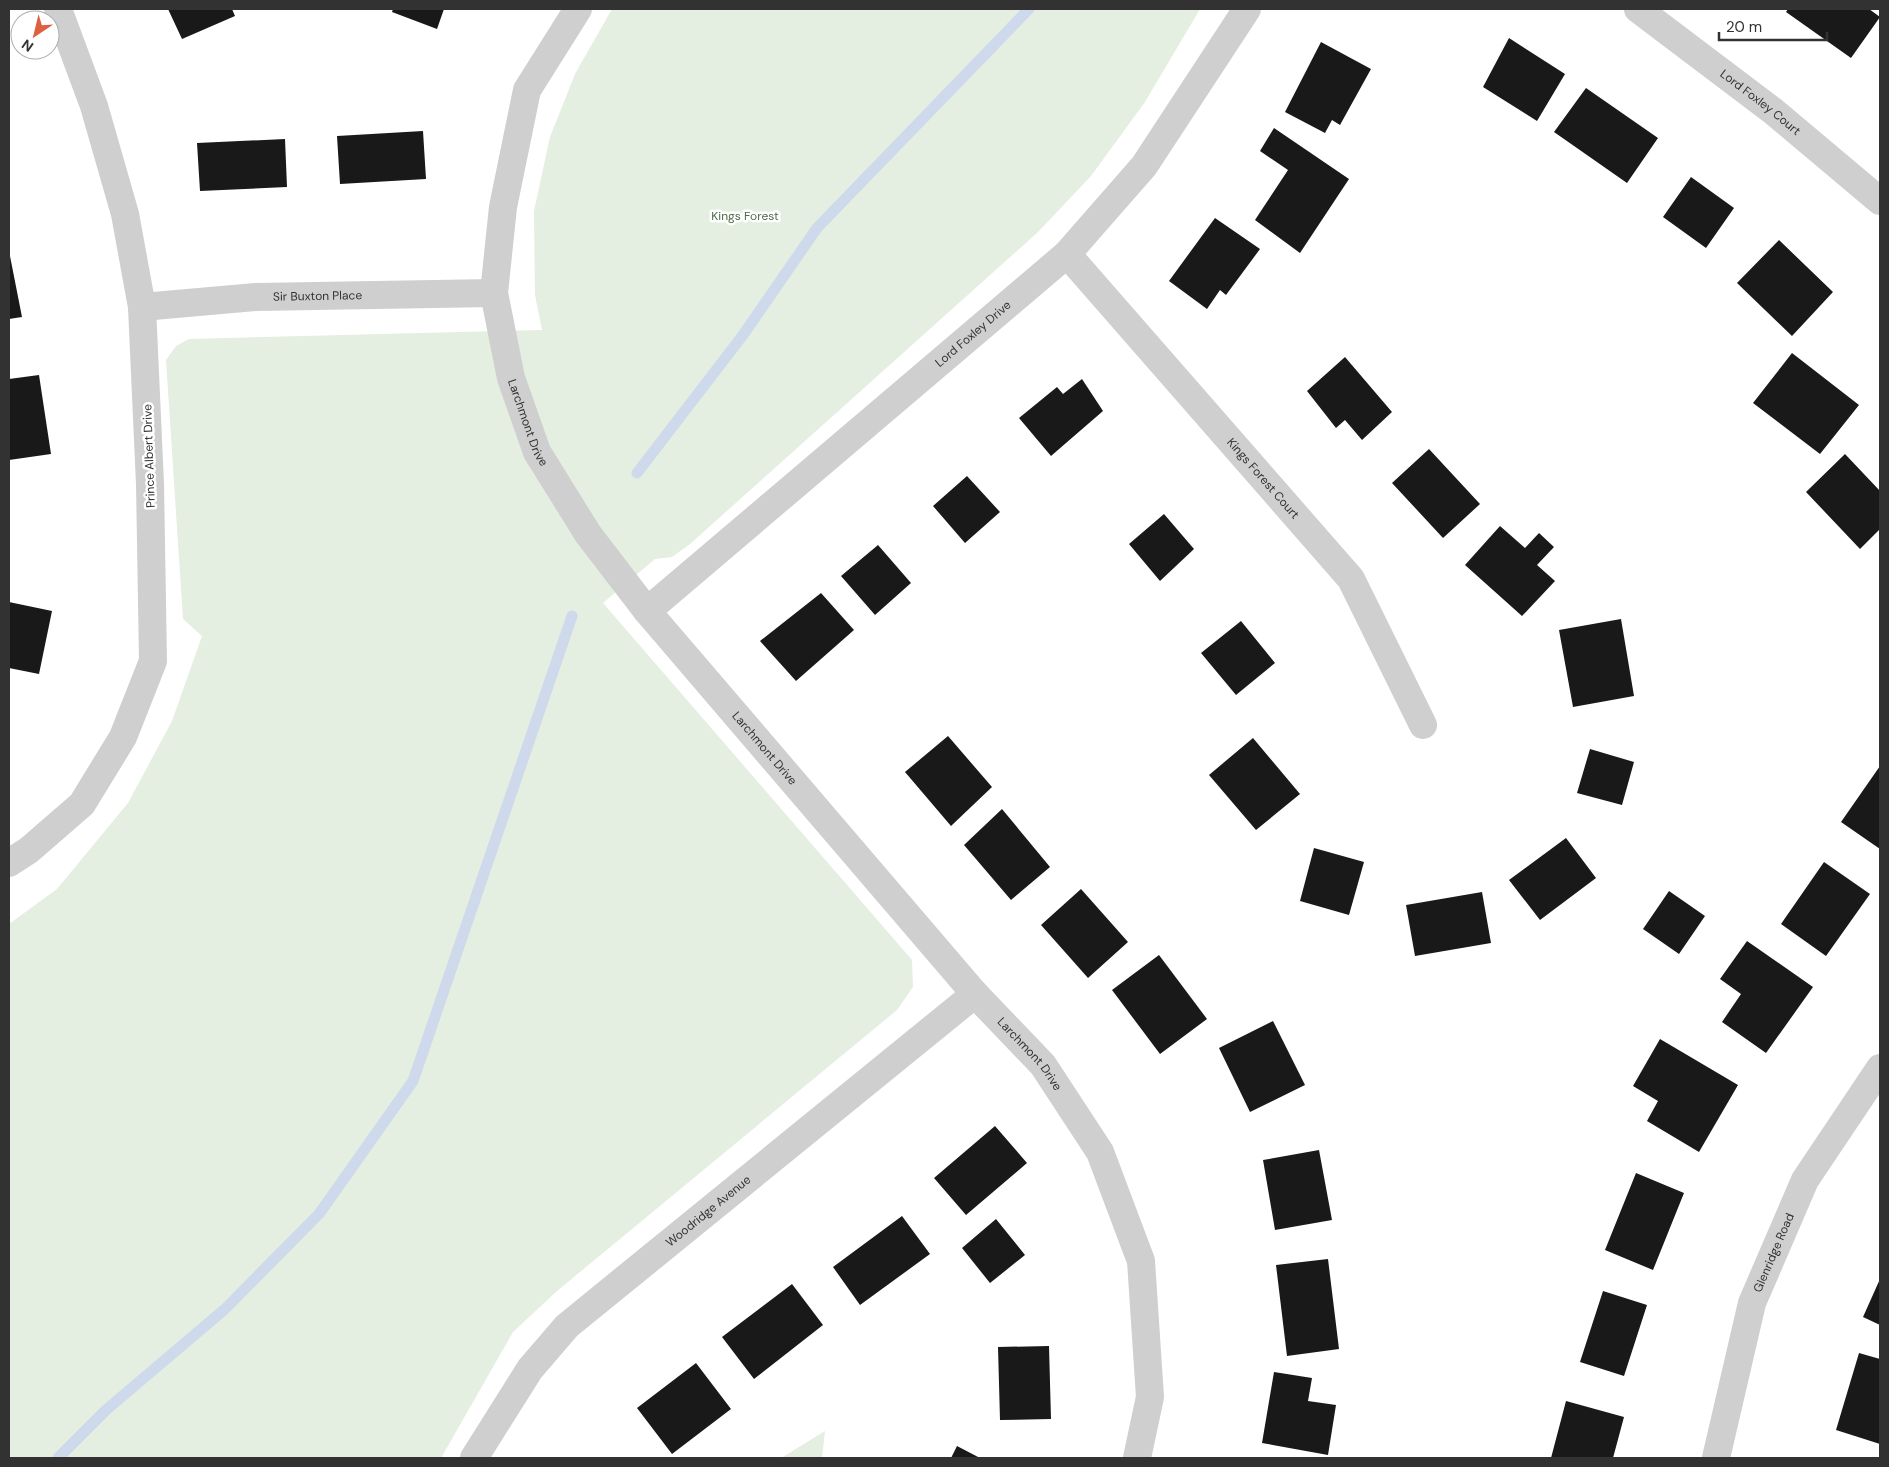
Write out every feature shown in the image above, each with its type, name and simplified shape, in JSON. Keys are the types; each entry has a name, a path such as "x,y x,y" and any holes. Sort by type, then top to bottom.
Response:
{"street":[{"name":"Prince Albert Drive","path":"9,863 29,850 82,804 123,737 153,661 150,484 142,307 125,214 94,106 58,9"},
{"name":"Larchmont Drive","path":"578,9 527,90 503,207 494,293 512,378 537,452 588,534 647,610 975,994 1043,1065 1100,1152 1140,1261 1150,1397 1137,1458"},
{"name":"Lord Foxley Drive","path":"647,610 1067,254 1144,166 1247,9"},
{"name":"Lord Foxley Court","path":"1638,9 1773,111 1880,200"},
{"name":"Kings Forest Court","path":"1067,254 1351,579 1423,725"},
{"name":"Sir Buxton Place","path":"142,307 256,296 494,293"},
{"name":"Woodridge Avenue","path":"474,1458 530,1369 567,1326 975,994"},
{"name":"Glenridge Road","path":"1716,1458 1752,1303 1805,1180 1880,1068"}],"green space":[{"name":"Kings Forest","path":"612,9 1200,9 1145,102 1091,176 1038,232 690,544 672,557 655,559 603,603 912,960 913,987 897,1010 557,1291 513,1332 441,1458 9,1458 9,924 57,889 128,803 172,721 202,636 183,619 166,360 176,346 189,339 542,330 535,295 534,211 550,137 575,74"},
{"path":"825,1431 822,1458 781,1458"}],"building":[{"path":"168,9 232,9 235,16 182,39"},
{"path":"393,9 444,9 437,29 392,12"},
{"path":"1788,9 1869,9 1880,17 1851,58 1786,12"},
{"path":"1509,38 1565,74 1537,121 1483,87"},
{"path":"1321,42 1371,69 1340,125 1332,120 1325,133 1285,112"},
{"path":"1586,88 1658,138 1627,183 1554,132"},
{"path":"1274,128 1349,179 1300,253 1255,220 1288,170 1260,151"},
{"path":"423,131 426,179 340,184 337,136"},
{"path":"285,139 287,187 200,191 197,143"},
{"path":"1691,177 1734,208 1706,248 1663,217"},
{"path":"1215,218 1260,249 1226,295 1220,290 1207,309 1169,281"},
{"path":"1779,240 1833,292 1792,336 1737,283"},
{"path":"9,251 22,317 9,319"},
{"path":"1792,353 1859,405 1820,454 1753,403"},
{"path":"1345,357 1392,412 1362,440 1345,420 1336,428 1307,391"},
{"path":"39,375 51,454 9,460 9,379"},
{"path":"1082,379 1103,411 1051,456 1019,418 1057,387 1063,394"},
{"path":"1429,449 1480,504 1443,538 1392,483"},
{"path":"1845,454 1880,491 1880,529 1860,549 1806,492"},
{"path":"967,476 1000,512 965,543 933,506"},
{"path":"1164,514 1194,549 1160,581 1129,544"},
{"path":"1500,526 1525,548 1539,533 1554,547 1537,565 1555,581 1522,616 1465,565"},
{"path":"878,545 911,583 875,615 841,576"},
{"path":"821,593 854,630 796,681 760,641"},
{"path":"9,602 52,611 39,674 9,668"},
{"path":"1621,619 1634,696 1573,707 1559,630"},
{"path":"1241,621 1275,663 1236,695 1201,653"},
{"path":"948,736 992,787 951,826 905,772"},
{"path":"1253,738 1300,794 1256,830 1209,775"},
{"path":"1590,749 1634,762 1622,805 1577,793"},
{"path":"1880,766 1880,849 1841,822"},
{"path":"1002,809 1050,867 1011,900 964,845"},
{"path":"1566,838 1596,878 1540,920 1509,880"},
{"path":"1314,848 1364,862 1349,915 1300,901"},
{"path":"1824,862 1870,894 1826,956 1781,924"},
{"path":"1081,889 1128,942 1088,978 1041,925"},
{"path":"1669,891 1705,916 1679,954 1643,929"},
{"path":"1482,892 1491,943 1415,956 1406,905"},
{"path":"1747,941 1813,987 1766,1053 1722,1022 1741,994 1720,979"},
{"path":"1159,955 1207,1019 1160,1054 1112,990"},
{"path":"1273,1021 1305,1085 1250,1112 1219,1048"},
{"path":"1660,1039 1738,1085 1699,1152 1647,1121 1658,1101 1633,1086"},
{"path":"995,1126 1027,1163 966,1215 934,1178"},
{"path":"1319,1150 1332,1220 1275,1230 1263,1160"},
{"path":"1636,1173 1684,1193 1653,1270 1605,1250"},
{"path":"902,1216 930,1254 860,1305 833,1267"},
{"path":"996,1219 1025,1255 990,1283 962,1248"},
{"path":"1328,1259 1339,1349 1287,1356 1276,1265"},
{"path":"1880,1279 1880,1325 1863,1317"},
{"path":"792,1284 823,1325 754,1379 722,1337"},
{"path":"1603,1291 1647,1305 1624,1376 1580,1362"},
{"path":"1049,1346 1051,1419 1000,1420 998,1347"},
{"path":"1859,1353 1880,1359 1880,1444 1836,1430"},
{"path":"696,1363 731,1409 672,1454 637,1408"},
{"path":"1274,1372 1312,1378 1308,1401 1336,1405 1328,1455 1262,1443"},
{"path":"1566,1401 1624,1417 1613,1458 1551,1458"},
{"path":"957,1446 980,1458 951,1458"}],"waterway":[{"path":"637,473 743,335 817,228 1029,9"},
{"path":"58,1458 106,1410 225,1309 319,1214 413,1081 572,616"}]}
